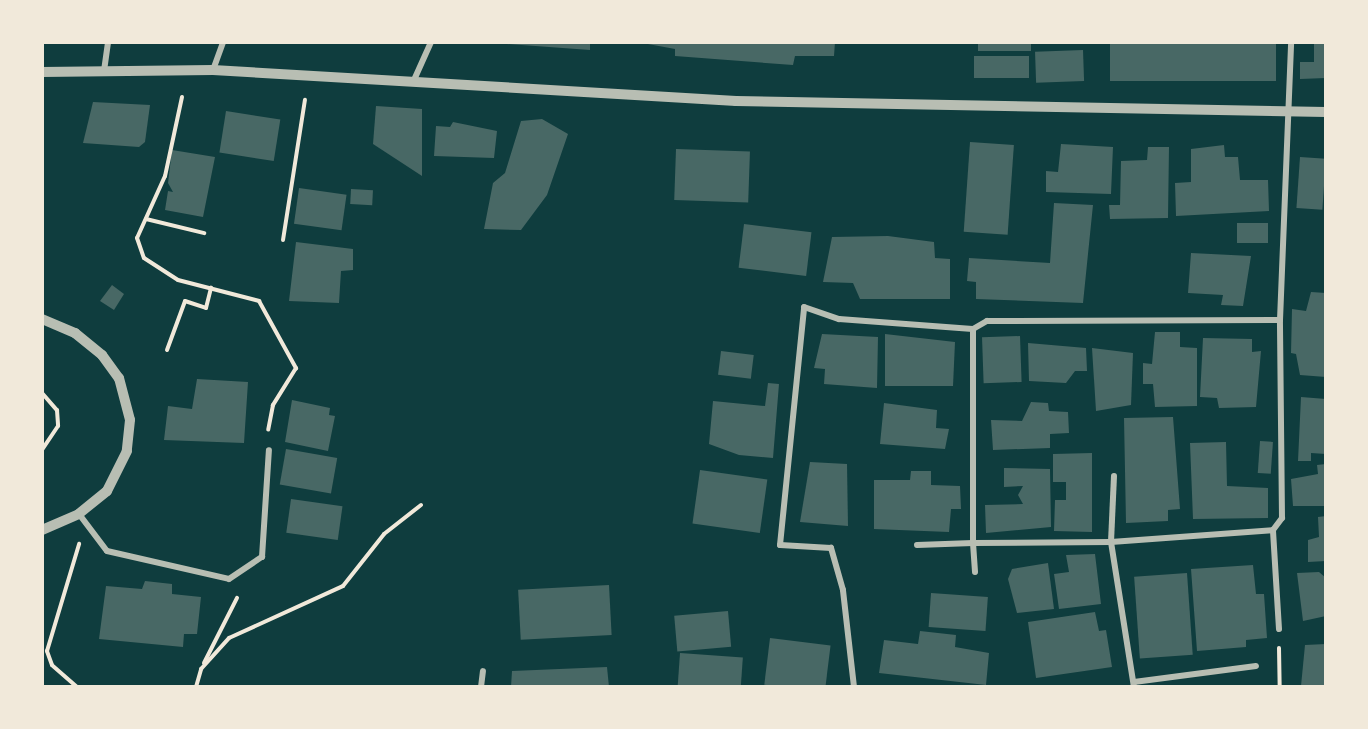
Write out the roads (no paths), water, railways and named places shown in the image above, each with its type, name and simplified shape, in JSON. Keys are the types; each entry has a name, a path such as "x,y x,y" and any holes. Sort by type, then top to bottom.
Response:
{"street":[{"path":"105,71 108,42"},
{"path":"213,70 224,42"},
{"path":"414,80 431,42"},
{"path":"1279,629 1273,530 1282,518 1280,320 1291,42"},
{"path":"42,72 213,70 414,80 736,101 1326,112"},
{"path":"854,687 843,590 831,548 780,545 804,307 839,319 973,329 987,321 1280,320"},
{"path":"42,319 75,333 102,355 119,378 130,410 129,441 118,475 79,514 42,530"},
{"path":"973,329 975,572"},
{"path":"79,514 107,551 229,579 262,557 269,450"},
{"path":"1114,476 1111,542 1134,685 1256,666"},
{"path":"917,545 1111,542 1273,530"},
{"path":"481,687 483,671"}]}
